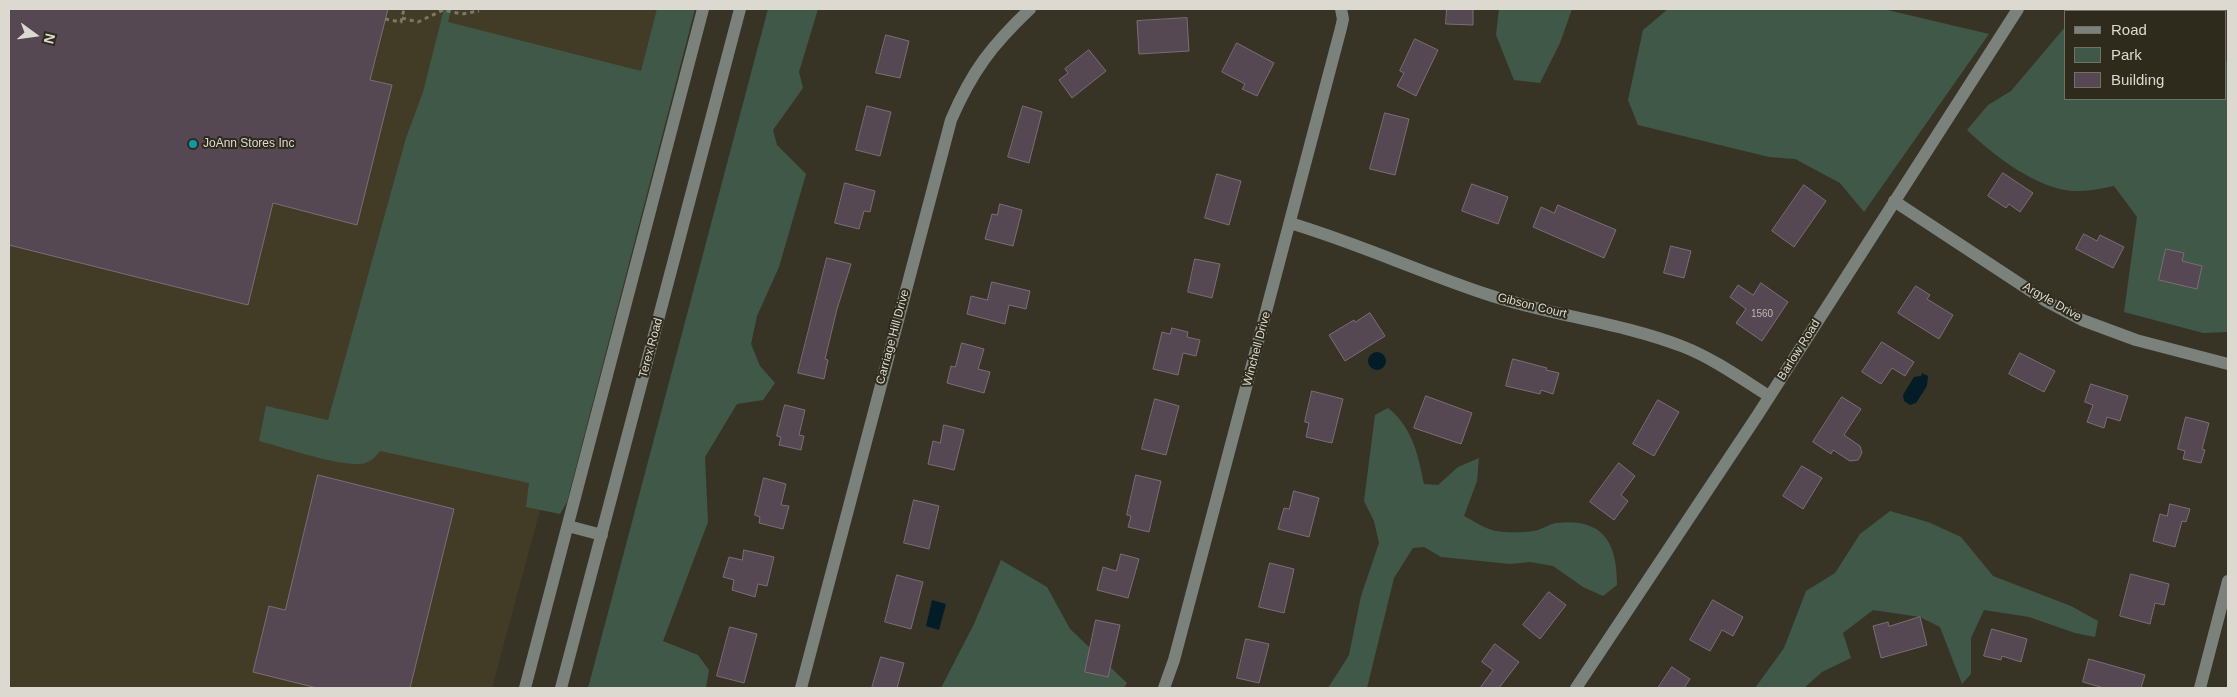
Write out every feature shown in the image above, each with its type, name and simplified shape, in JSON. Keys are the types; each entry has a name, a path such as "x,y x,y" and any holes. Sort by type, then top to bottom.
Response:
{"street":[{"path":"525,688 703,9"},
{"name":"Terex Road","path":"561,688 740,9"},
{"name":"Carriage Hill Drive","path":"801,688 951,120 974,71 995,44 1030,9"},
{"name":"Winchell Drive","path":"1164,688 1174,660 1341,28 1343,19 1341,9"},
{"name":"Barlow Road","path":"1576,688 1769,396 2018,9"},
{"name":"Argyle Drive","path":"1894,201 2046,301 2082,320 2136,340 2228,364"},
{"name":"Gibson Court","path":"1290,223 1357,245 1488,295 1636,331 1668,341 1703,356 1769,396"},
{"path":"568,526 602,535"},
{"path":"2200,688 2228,581"}],"path":[{"path":"385,19 401,22 404,9"},
{"path":"402,18 418,22 444,10 462,14 479,11"}],"shaded area":[{"path":"9,9 675,9 492,688 9,688"},
{"path":"2104,9 2228,9 2228,62 2227,10"}],"green space":[{"path":"444,9 451,9 448,22 641,71 657,9 695,9 567,502 560,514 526,507 529,483 380,451 370,461 356,464 329,460 259,441 266,406 328,420 406,138 423,92"},
{"path":"768,9 818,9 799,72 803,88 773,130 777,145 806,174 779,267 757,316 751,344 760,366 775,383 763,400 737,404 705,457 708,522 663,641 698,655 709,670 706,688 588,688"},
{"path":"1499,9 1572,9 1560,43 1540,83 1514,80 1496,35"},
{"path":"1668,9 1883,9 1989,34 1864,212 1840,183 1795,159 1769,157 1638,125 1628,100 1643,30"},
{"path":"2064,28 2064,100 2227,100 2228,62 2228,332 2203,333 2124,312 2137,217 2114,186 2080,191 2050,186 2019,171 2004,161 1967,130 1988,105 2011,91"},
{"path":"1388,408 1409,433 1417,452 1424,484 1438,485 1458,467 1479,458 1477,481 1464,516 1488,529 1501,532 1529,532 1556,523 1586,525 1596,529 1605,536 1610,546 1614,557 1617,585 1603,596 1583,587 1553,566 1530,562 1510,564 1441,557 1424,547 1413,548 1394,578 1367,688 1328,688 1349,655 1361,596 1379,543 1374,521 1364,501 1375,415"},
{"path":"1890,511 1928,522 1961,537 1993,576 2071,606 2098,621 2095,637 2075,633 2029,617 1984,610 1971,638 1971,674 1962,684 1940,627 1920,617 1873,610 1843,633 1851,658 1822,672 1804,688 1755,688 1784,648 1806,591 1835,573 1860,534"},
{"path":"1001,560 1047,587 1070,629 1127,683 1124,688 941,688 974,624"}],"water":[{"path":"1373,352 1381,352 1386,357 1384,368 1373,370 1368,365 1368,357"},
{"path":"1922,373 1928,376 1927,386 1916,403 1910,405 1904,401 1903,395 1914,377 1921,376"},
{"path":"932,600 946,604 939,630 926,626"}],"building":[{"name":"JoAnn Stores Inc","path":"9,9 388,9 370,80 392,85 357,225 273,203 248,305 9,245"},
{"path":"1447,9 1473,9 1473,25 1446,24"},
{"path":"1187,18 1189,51 1139,54 1137,21"},
{"path":"886,35 909,41 900,78 876,73"},
{"path":"1415,39 1438,50 1416,96 1397,86 1404,73 1400,71"},
{"path":"1237,43 1274,63 1257,96 1242,89 1245,84 1222,72"},
{"path":"1089,50 1106,71 1072,98 1059,80 1068,73 1065,69"},
{"path":"867,106 891,112 880,156 856,150"},
{"path":"1023,106 1042,112 1029,163 1008,157"},
{"path":"1385,113 1409,119 1395,175 1370,169"},
{"path":"2003,173 2033,193 2020,212 2009,204 2006,208 1988,196"},
{"path":"1217,174 1241,181 1229,225 1205,218"},
{"path":"845,183 875,191 870,212 864,211 859,229 835,223"},
{"path":"1472,184 1508,197 1498,224 1462,211"},
{"path":"1804,185 1826,201 1794,247 1772,231"},
{"path":"1000,204 1022,210 1013,246 985,239 992,214 997,215"},
{"path":"1558,205 1616,230 1604,258 1533,227 1541,207 1554,213"},
{"path":"2084,234 2097,241 2100,235 2124,247 2113,268 2076,249"},
{"path":"1671,246 1691,251 1684,278 1664,273"},
{"path":"2166,249 2184,253 2182,261 2202,266 2197,289 2159,280"},
{"path":"827,258 851,264 837,309 825,359 828,360 824,379 798,373"},
{"path":"1195,259 1220,264 1212,298 1188,292"},
{"path":"992,282 1030,291 1026,309 1009,305 1005,324 967,314 971,296 987,300"},
{"path":"1761,283 1788,302 1762,341 1736,323 1746,309 1730,297 1738,285 1753,295"},
{"path":"1916,286 1930,295 1927,299 1953,315 1939,339 1898,313"},
{"path":"1370,313 1385,336 1345,361 1329,335"},
{"path":"1172,328 1188,332 1187,337 1200,340 1196,356 1183,353 1178,375 1153,369 1162,332 1170,334"},
{"path":"1882,342 1914,362 1905,376 1892,368 1881,384 1862,372"},
{"path":"962,343 984,349 978,369 990,372 984,393 947,383 951,366 955,367"},
{"path":"2020,353 2055,371 2044,392 2009,374"},
{"path":"1513,359 1559,373 1553,394 1541,390 1540,394 1506,386"},
{"path":"2091,384 2128,396 2120,421 2107,417 2104,428 2087,422 2093,405 2085,402"},
{"path":"1312,391 1343,399 1332,443 1306,437 1309,423 1305,422"},
{"path":"1426,396 1472,413 1461,444 1414,428"},
{"path":"1842,397 1861,409 1844,435 1860,446 1862,453 1858,460 1850,461 1833,450 1831,454 1813,442"},
{"path":"1155,399 1179,406 1166,455 1142,449"},
{"path":"1658,400 1679,412 1654,456 1633,444"},
{"path":"785,405 805,410 799,435 804,436 801,450 779,445 781,437 777,436"},
{"path":"2186,417 2209,423 2202,449 2205,450 2201,463 2183,459 2185,451 2178,449"},
{"path":"944,425 964,430 954,470 928,464 933,441 940,443"},
{"path":"1619,463 1635,476 1621,495 1628,501 1614,520 1590,502"},
{"path":"1802,466 1822,478 1803,509 1783,496"},
{"path":"318,475 454,509 410,688 317,688 253,672 269,606 285,610"},
{"path":"1136,475 1161,481 1149,532 1128,527 1131,516 1127,515"},
{"path":"764,478 786,484 781,505 789,506 783,529 759,523 760,517 755,515"},
{"path":"1294,491 1319,498 1309,537 1278,529 1284,508 1289,509"},
{"path":"914,500 939,506 929,549 904,543"},
{"path":"2170,504 2190,509 2186,522 2182,521 2175,547 2153,541 2160,514 2167,516"},
{"path":"744,550 774,557 767,586 758,584 755,597 732,590 734,580 723,577 729,557 742,560"},
{"path":"1121,554 1139,559 1128,598 1097,590 1103,567 1116,571"},
{"path":"1270,563 1294,569 1284,613 1259,607"},
{"path":"2131,574 2169,584 2164,605 2155,603 2150,624 2120,616"},
{"path":"897,575 923,582 911,629 885,622"},
{"path":"1549,592 1566,605 1540,639 1523,625"},
{"path":"1713,600 1743,617 1733,636 1722,630 1710,651 1690,640"},
{"path":"1920,617 1927,645 1881,658 1873,626 1888,622 1889,626"},
{"path":"1096,620 1120,625 1108,677 1085,672"},
{"path":"730,627 757,634 744,683 717,676"},
{"path":"1992,629 2027,639 2021,662 2002,656 2001,660 1984,656"},
{"path":"1246,639 1269,644 1259,683 1237,678"},
{"path":"1495,644 1519,662 1499,688 1480,688 1493,670 1482,662"},
{"path":"881,657 904,663 897,688 872,688"},
{"path":"2089,659 2145,675 2141,688 2104,688 2083,682"},
{"path":"1672,667 1690,679 1684,688 1658,688"}],"place":[{"name":"JoAnn Stores Inc","path":"193,144"}]}
